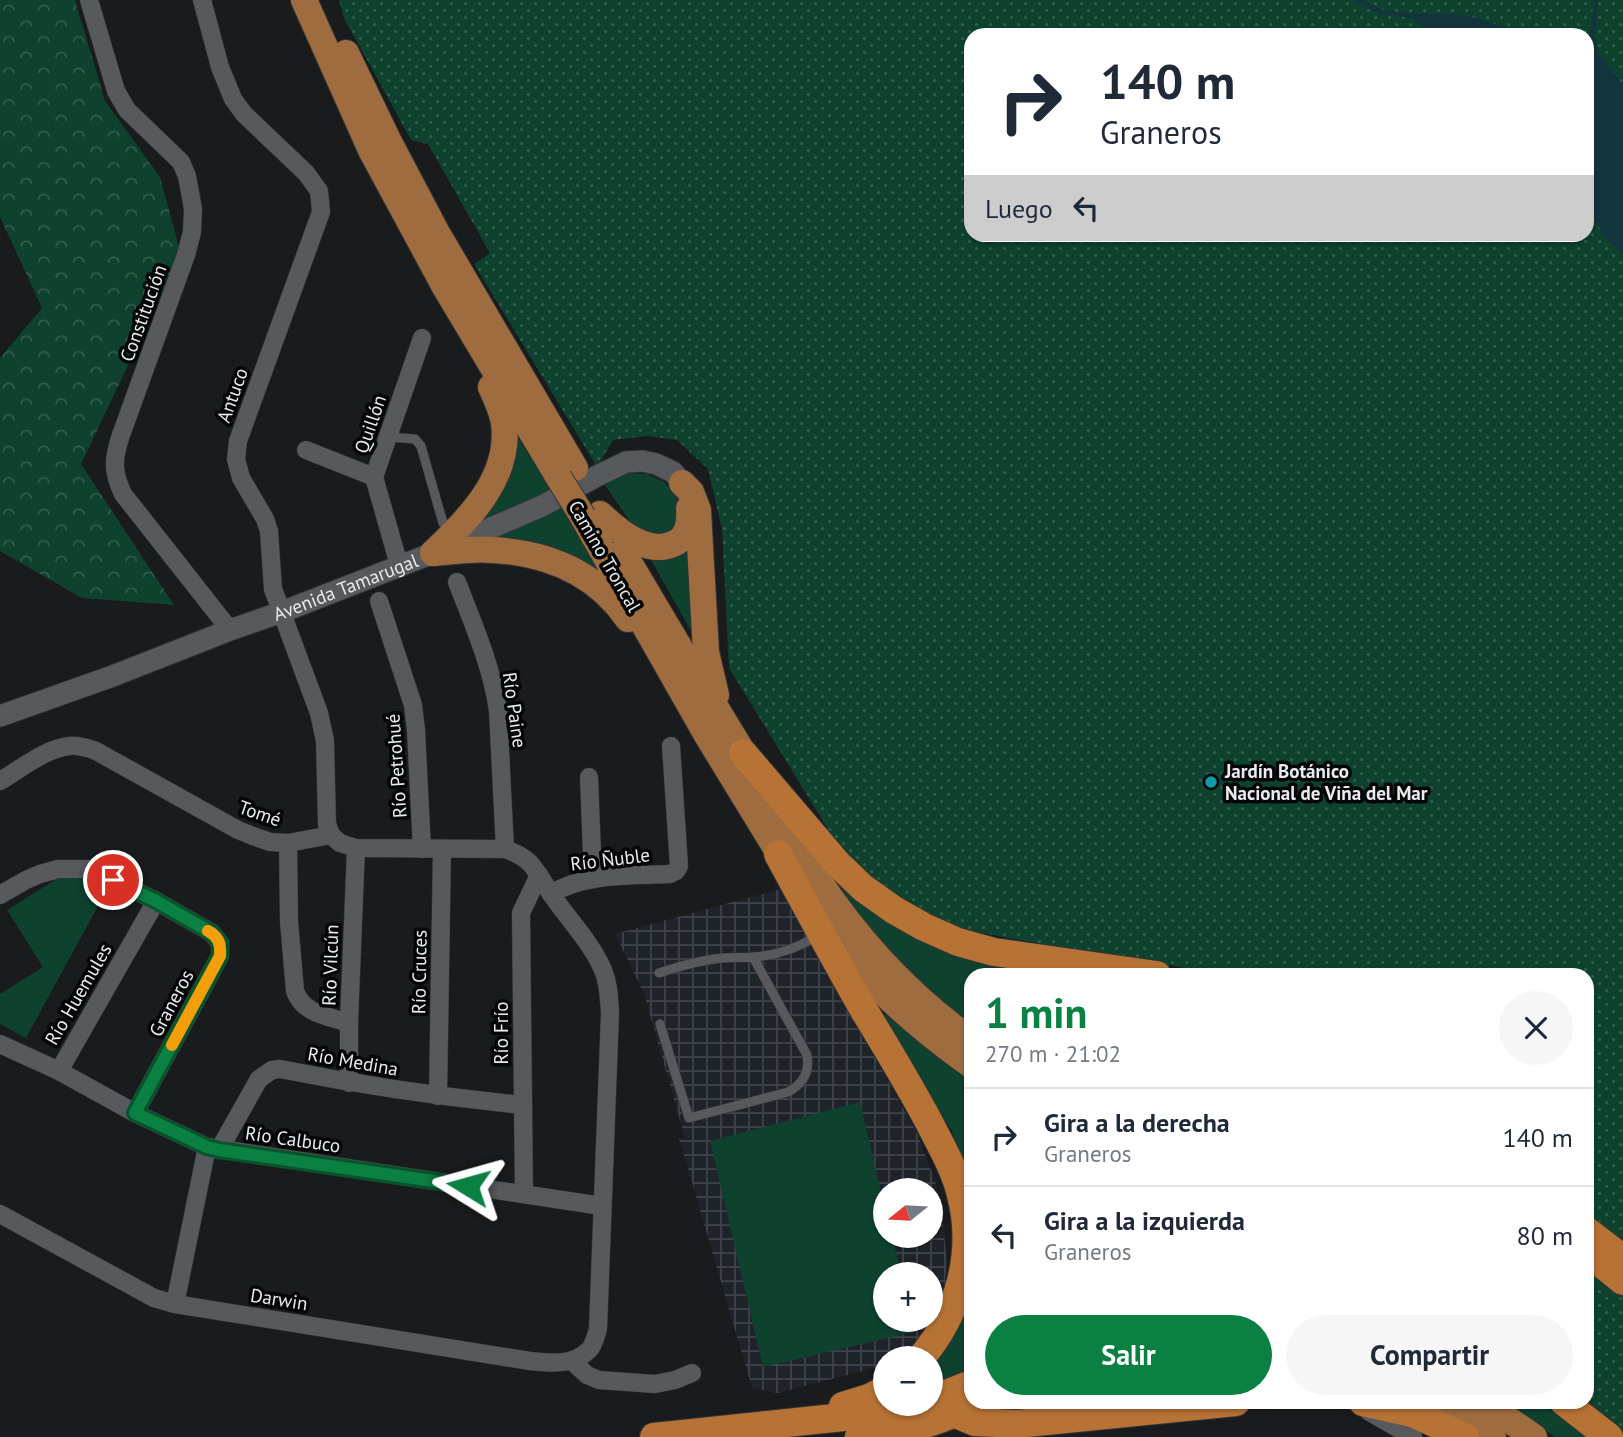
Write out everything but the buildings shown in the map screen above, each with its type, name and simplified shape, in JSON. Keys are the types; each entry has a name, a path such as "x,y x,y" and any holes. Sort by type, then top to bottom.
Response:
{"highway":[{"path":"743,753 837,863 863,888 894,911 923,928 958,942 995,952 1108,968"},
{"path":"778,854 948,1158 961,1195 964,1214"},
{"path":"1594,1236 1623,1259"},
{"path":"1594,1258 1623,1281"},
{"path":"929,1346 942,1329 951,1310 964,1265"},
{"path":"1594,1266 1623,1281"},
{"path":"951,1414 964,1394"},
{"path":"795,1422 873,1396"},
{"path":"859,1437 898,1432 951,1414 975,1422 1017,1424 1166,1409"},
{"path":"1394,1409 1412,1413 1465,1437"},
{"path":"1573,1409 1609,1437"},
{"path":"654,1437 873,1414"}],"main road":[{"name":"Camino Troncal","path":"304,0 371,150 445,287 593,512 709,718 778,854 836,939 870,979 902,1011 964,1060"},
{"name":"Camino Troncal","path":"324,0 342,45 388,140 567,473"},
{"path":"433,553 467,520 493,482 500,467 505,435 499,404 445,287"},
{"path":"682,483 691,492 698,510 709,718"},
{"path":"593,512 623,533 650,547 671,545 680,540 689,525 689,503 682,483"},
{"path":"433,553 491,549 527,553 557,562 582,574 617,603 709,718"},
{"name":"Camino Troncal","path":"709,718 743,753 817,878 859,934 905,984 964,1034"},
{"path":"1451,1409 1493,1437"},
{"path":"1493,1409 1534,1437"}],"street":[{"name":"Constitución","path":"89,0 116,92 127,110 181,162 187,176 193,209 192,232 186,255 121,435 114,456 114,470 123,494 230,630"},
{"name":"Antuco","path":"202,0 220,67 233,99 244,114 306,173 319,191 321,212 236,450 241,478 269,531 273,589 321,722 325,741 327,824 331,835"},
{"name":"Quillón","path":"399,565 374,477 422,338"},
{"path":"306,450 374,477"},
{"name":"Avenida Tamarugal","path":"0,716 110,677 433,553 542,506 626,462 656,464 673,472 682,483"},
{"name":"Río Paine","path":"457,582 496,691 505,849"},
{"name":"Río Petrohué","path":"379,601 413,705 422,849"},
{"name":"Tomé","path":"0,781 42,755 70,746 81,746 96,751 238,830 270,842 288,843 331,835"},
{"name":"Río Ñuble","path":"551,894 563,886 593,879 670,874 676,871 679,866 671,746"},
{"path":"589,777 593,879"},
{"path":"331,835 340,843 356,848 505,849 516,852 539,875 584,938 603,970 608,987 609,1065 598,1329 591,1349 572,1361 587,1375 598,1380 655,1384 676,1380 692,1373"},
{"path":"288,843 289,921 298,1001 306,1009 349,1023"},
{"name":"Río Vilcún","path":"348,1083 356,848"},
{"name":"Río Cruces","path":"438,1096 442,849"},
{"name":"Graneros","path":"0,895 40,874 58,869 91,869 156,901 212,933 220,943 220,956 135,1113"},
{"name":"Río Frío","path":"524,1194 521,913 539,875"},
{"name":"Río Huemules","path":"58,1071 156,901"},
{"name":"Río Calbuco","path":"0,1044 58,1071 135,1113 213,1148 602,1206"},
{"name":"Río Medina","path":"175,1304 213,1148 259,1079 272,1070 280,1069 348,1083 438,1096 523,1105"},
{"name":"Darwin","path":"0,1214 154,1298 175,1304 550,1363 572,1361"},
{"path":"1364,1409 1411,1436"}],"lane":[{"path":"388,437 415,439 421,446 443,523"},
{"path":"659,973 709,960 768,956 790,950 821,933"},
{"path":"660,1024 690,1118 795,1089 805,1077 807,1055 753,957"}],"shaded area":[{"path":"781,889 917,1133 934,1178 873,1178 873,1248 943,1248 943,1225 947,1262 943,1296 943,1262 873,1262 873,1332 923,1332 913,1346 873,1346 873,1368 778,1393 752,1388 679,1138 685,1138 644,994 615,934"}],"green space":[{"path":"0,0 75,0 105,101 160,177 181,254 81,464 174,605 82,598 0,551 0,358 42,308 0,217"},
{"name":"Jardín Botánico Nacional de Viña del Mar","path":"339,0 1623,0 1623,1437 1609,1437 1573,1409 1594,1409 1594,968 1184,968 950,926 878,887 842,852 729,668 722,529 708,469 677,440 647,436 613,440 597,467 474,264 490,253 428,144 411,140 344,18"},
{"path":"510,424 551,491 469,525"},
{"path":"627,473 647,474 664,482 678,498 682,523 673,534 640,536 605,485"},
{"path":"562,506 615,595 481,542"},
{"path":"691,536 696,640 647,553"},
{"path":"809,847 858,896 1066,968 964,968 964,1023 936,999 871,930"},
{"path":"88,874 109,886 26,1038 0,1024 0,994 43,967 7,910 63,875"},
{"path":"874,1006 964,1075 964,1172 952,1131"},
{"path":"860,1102 878,1178 873,1178 873,1248 895,1248 898,1262 873,1262 873,1332 914,1332 763,1367 710,1141"},
{"path":"964,1301 964,1373 943,1383 943,1346 940,1346"},
{"path":"1001,1409 1060,1409 1052,1410"},
{"path":"1515,1409 1549,1409 1586,1437 1555,1437"}],"water":[{"path":"1455,14 1506,28 1425,28 1408,15"},
{"path":"1594,35 1598,53 1623,84 1623,255 1607,239 1594,220"}],"waterway":[{"path":"1357,0 1381,12 1413,16"},
{"path":"1593,28 1596,0"}],"slow traffic":[{"path":"172,1045 220,956 220,943 217,937 208,931"}],"place":[{"name":"Jardín Botánico Nacional de Viña del Mar","path":"1211,782"}],"route":[{"path":"113,880 212,933 220,943 220,956 135,1113 219,1150 468,1186"}]}
